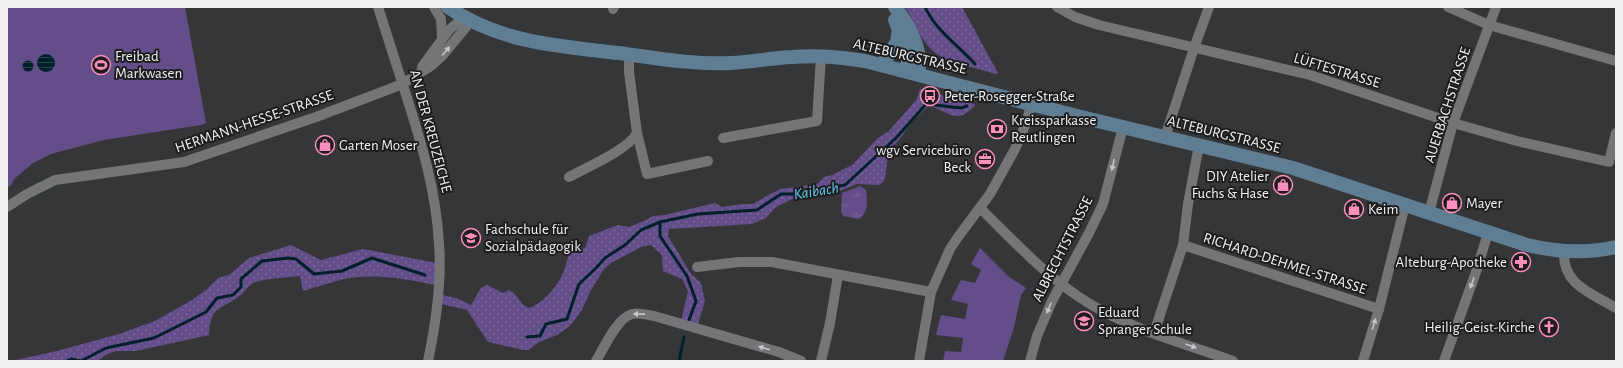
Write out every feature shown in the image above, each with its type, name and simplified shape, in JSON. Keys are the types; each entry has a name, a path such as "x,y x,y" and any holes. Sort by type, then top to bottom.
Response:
{"main road":[{"name":"ALTEBURGSTRASSE","path":"448,7 468,19 511,36 544,45 693,62 723,63 821,56 853,59 912,72 1031,104 1305,172 1520,244 1564,252 1587,252 1616,247"},
{"path":"890,7 909,56 912,72"},
{"path":"895,7 917,45 920,58 912,72"},
{"path":"882,65 898,42 899,28"}],"street":[{"name":"AN DER KREUZEICHE","path":"378,7 402,84 418,128 429,170 438,229 440,254 439,285 435,322 428,361"},
{"path":"434,7 441,19 442,38"},
{"name":"LÜFTESTRASSE","path":"1057,7 1075,17 1099,25 1310,75 1453,124 1517,141 1609,162 1616,133"},
{"path":"1165,137 1209,7"},
{"path":"1448,7 1489,25 1616,61"},
{"name":"AUERBACHSTRASSE","path":"1429,213 1453,124 1496,7"},
{"name":"HERMANN-HESSE-STRASSE","path":"416,75 435,51 442,38 468,19"},
{"name":"HERMANN-HESSE-STRASSE","path":"7,207 27,194 55,180 184,162 316,117 402,84 431,66 442,56 468,19"},
{"path":"629,54 629,72 638,133 648,174 708,161"},
{"path":"724,138 817,121 821,56"},
{"path":"919,361 931,292 954,243 990,194 1020,140 1031,104"},
{"name":"ALBRECHTSTRASSE","path":"1030,361 1045,316 1060,284 1089,233 1103,204 1123,127"},
{"path":"569,177 610,155 634,138 638,133"},
{"path":"1154,332 1183,245 1188,204 1199,145"},
{"path":"1363,361 1379,309 1405,205"},
{"path":"980,208 1060,284 1102,311 1233,361"},
{"path":"1444,361 1476,272 1488,233"},
{"name":"RICHARD-DEHMEL-STRASSE","path":"1183,245 1379,309"},
{"path":"1564,252 1563,262 1565,269 1574,282 1616,308"},
{"path":"697,267 756,261 772,262 931,292"},
{"path":"821,361 830,323 838,275"},
{"path":"596,361 625,317 638,313 654,316 771,350 801,361"}],"green space":[{"name":"Freibad Markwasen","path":"7,7 185,7 206,123 104,140 51,154 33,163 14,179 11,185 7,188"},
{"path":"905,7 962,7 998,73 996,74 938,55 925,42"},
{"path":"920,89 975,104 964,115 959,116 954,116 934,107 928,106 910,124 899,140 891,148 888,156 885,179 880,185 857,184 830,195 792,199 776,207 766,218 752,224 669,229 668,236 691,274 701,283 705,301 697,327 681,321 688,291 682,279 663,271 662,255 651,245 641,247 611,263 604,269 591,290 582,310 570,326 557,335 539,342 529,350 488,342 467,310 437,303 438,294 456,298 471,305 481,288 487,285 503,293 509,290 529,308 535,306 545,298 555,287 562,276 569,255 574,251 585,248 589,236 618,225 629,227 653,216 665,215 715,203 722,207 753,204 781,189 817,184 824,177 832,175 852,165 878,138 889,131 917,99"},
{"path":"860,186 866,190 866,210 859,219 843,216 841,211 842,193"},
{"path":"291,245 321,260 363,249 437,263 435,285 402,279 356,277 303,291 300,276 262,280 252,284 242,294 215,313 210,325 209,335 136,351 116,351 105,355 98,361 11,361 57,351 119,334 155,321 192,300 207,289 218,278 229,275 249,258"},
{"path":"980,248 1009,277 1026,288 1021,295 1014,327 1003,361 943,361 945,351 961,352 963,338 936,335 941,315 965,319 968,304 951,300 961,280 975,283 981,270 971,264"}],"water":[{"path":"46,54 52,57 55,63 52,69 46,72 40,69 37,63 40,57"},
{"path":"28,60 32,62 34,66 32,70 28,72 24,70 22,66 24,62"}],"waterway":[{"name":"Kaibach","path":"925,7 941,31 975,64"},
{"name":"Kaibach","path":"527,337 540,336 546,324 567,319 579,284 605,258 625,245 641,230 660,222 698,214 757,210 781,194 802,194 845,185 897,137 926,104 961,108 967,106"},
{"name":"Kaibach","path":"660,222 660,236 687,276 696,301 689,320"},
{"path":"67,361 71,359 81,361 106,348 154,338 206,312 217,298 233,295 241,287 241,279 262,261 288,258 296,259 314,274 342,271 372,258 425,275"},
{"name":"Kaibach","path":"679,361 684,337"}],"place":[{"name":"Freibad Markwasen","path":"101,65"},
{"name":"Peter-Rosegger-Straße","path":"930,96"},
{"name":"Kreissparkasse Reutlingen","path":"997,129"},
{"name":"Garten Moser","path":"325,145"},
{"name":"wgv Servicebüro Beck","path":"985,159"},
{"name":"DIY Atelier Fuchs & Hase","path":"1283,185"},
{"name":"Mayer","path":"1452,203"},
{"name":"Keim","path":"1354,209"},
{"name":"Fachschule für Sozialpädagogik","path":"471,238"},
{"name":"Alteburg-Apotheke","path":"1521,262"},
{"name":"Eduard Spranger Schule","path":"1084,321"},
{"name":"Heilig-Geist-Kirche","path":"1549,327"}]}
